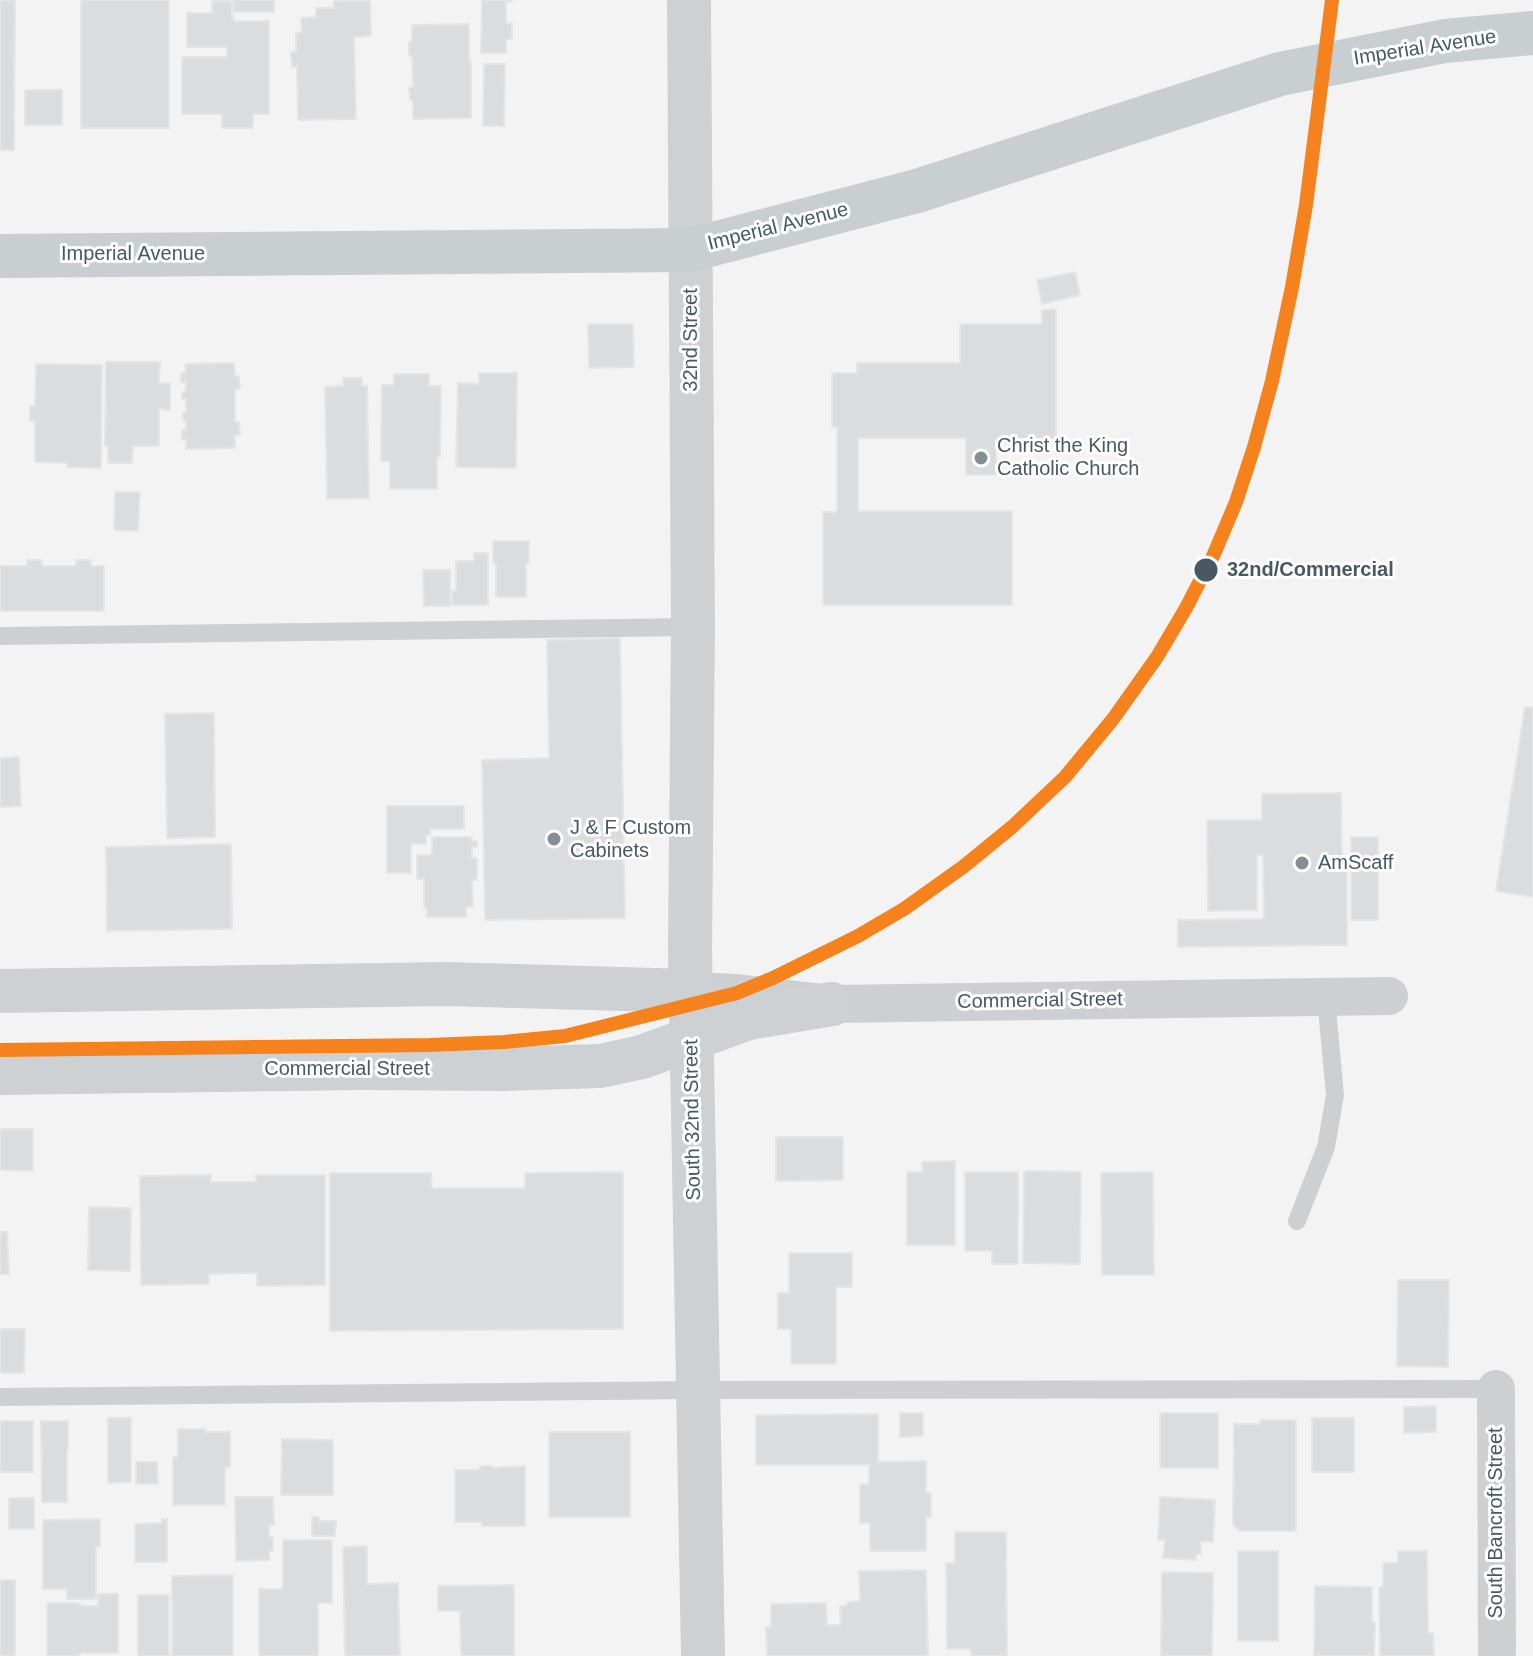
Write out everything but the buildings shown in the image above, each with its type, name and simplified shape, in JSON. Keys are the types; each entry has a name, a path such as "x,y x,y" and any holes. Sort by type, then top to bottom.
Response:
{"main road":[{"name":"32nd Street","path":"689,0 693,536"},
{"name":"Imperial Avenue","path":"0,256 690,250 917,191 1280,74 1445,41 1533,33"},
{"name":"South 32nd Street","path":"693,536 690,991 703,1656"},
{"path":"0,991 446,984 690,991"},
{"name":"Commercial Street","path":"0,1073 600,1066 642,1057 748,1018 832,1004"}],"street":[{"name":"Commercial Street","path":"690,991 832,1004 1389,996"},
{"name":"South Bancroft Street","path":"1496,1389 1497,1656"}],"lane":[{"path":"0,636 693,627"},
{"path":"1297,1221 1326,1147 1335,1095 1326,998"},
{"path":"0,1397 700,1390 1496,1389"}],"transit line":[{"path":"0,1050 429,1045 565,1036 737,993 773,978 858,936 904,909 963,867 1012,827 1065,777 1113,719 1157,657 1214,554 1236,502 1272,381 1306,205 1332,0"}],"place":[{"name":"Christ the King Catholic Church","path":"981,458"},
{"name":"32nd/Commercial","path":"1206,570"},
{"name":"J & F Custom Cabinets","path":"554,839"},
{"name":"AmScaff","path":"1302,863"}]}
